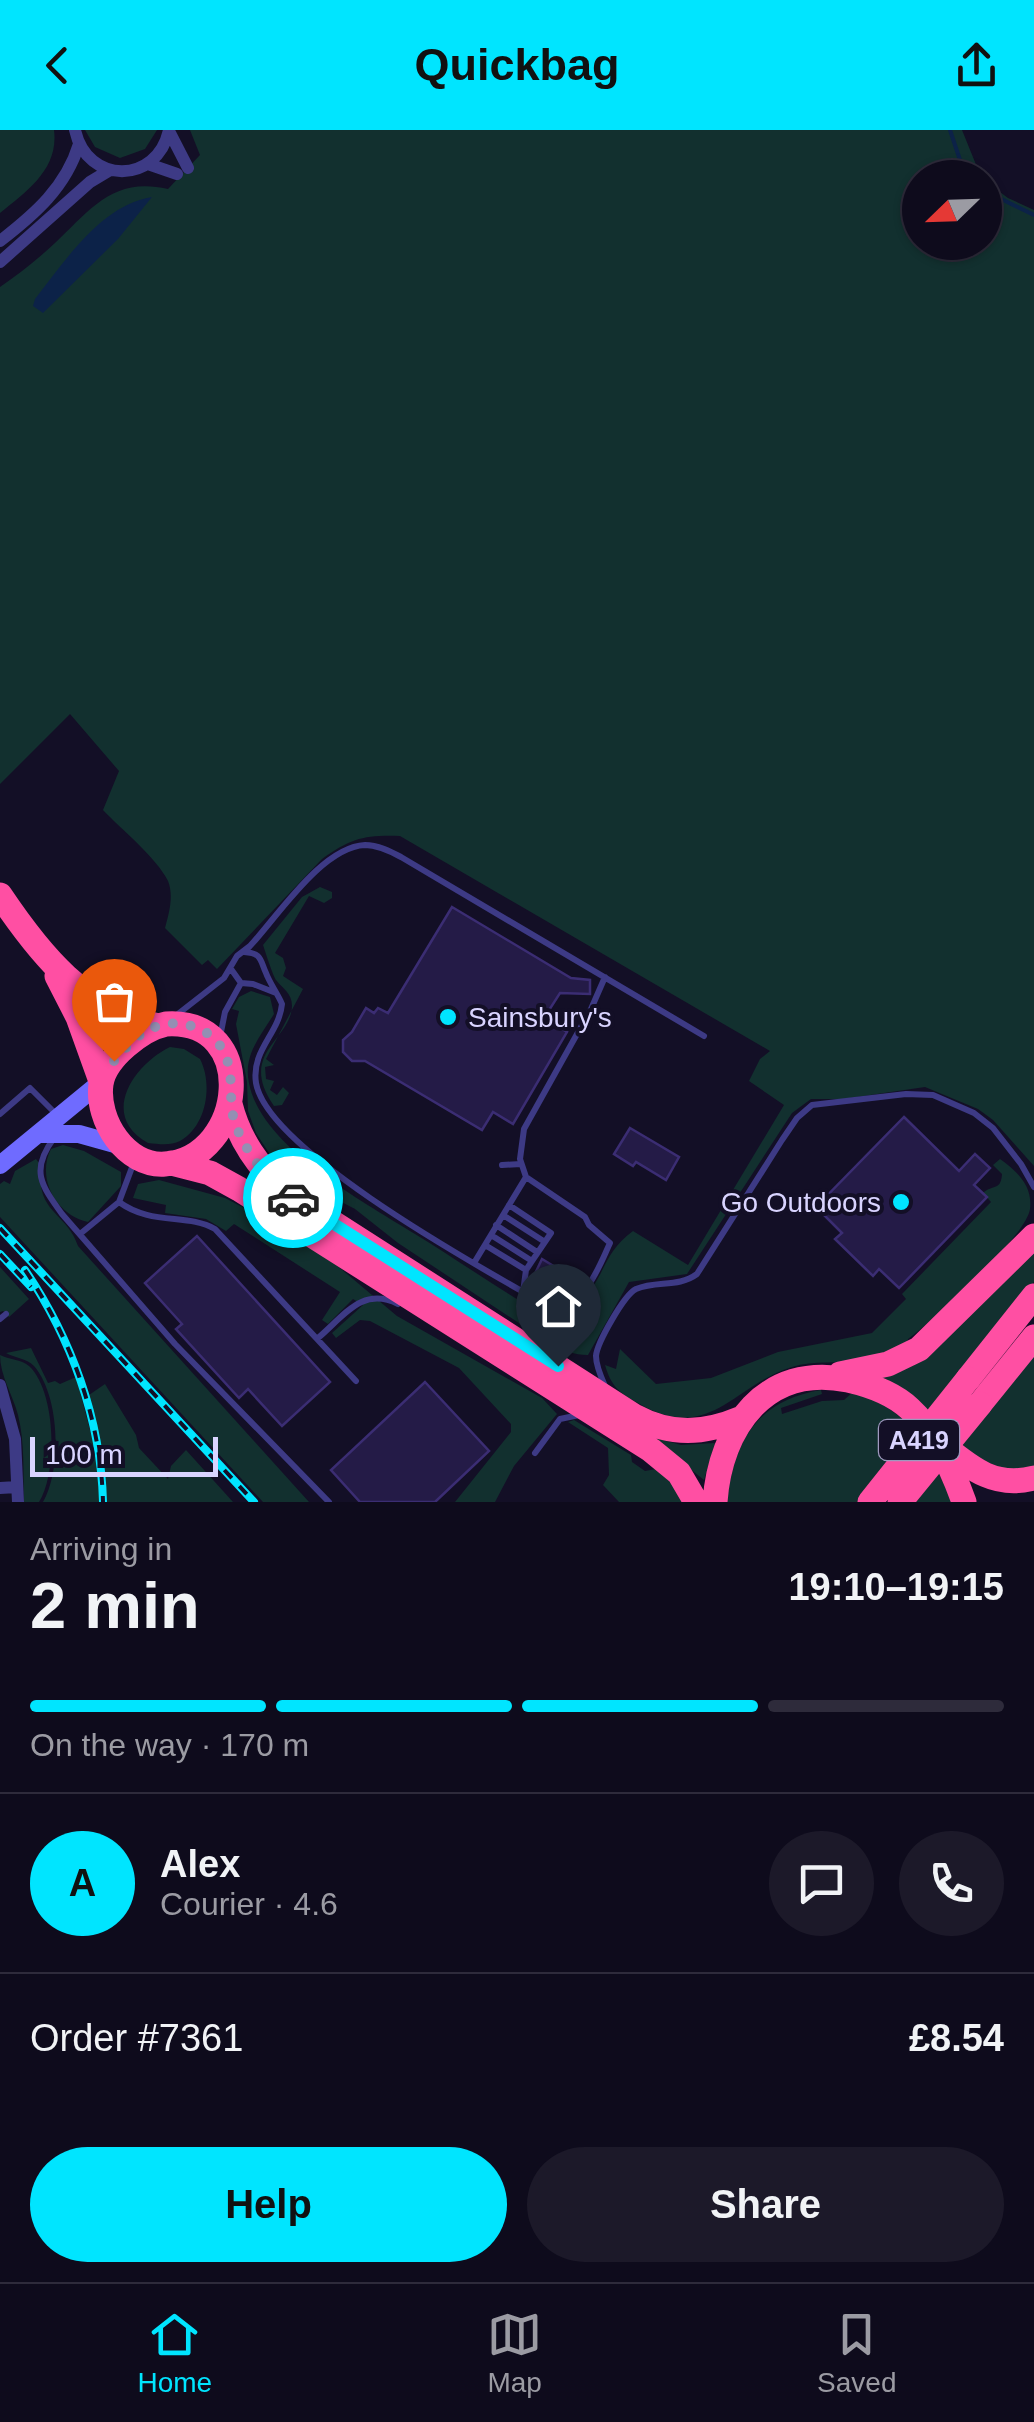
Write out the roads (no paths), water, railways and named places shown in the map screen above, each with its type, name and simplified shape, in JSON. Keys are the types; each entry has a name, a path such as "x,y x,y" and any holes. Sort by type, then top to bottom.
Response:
{"highway":[{"path":"5,904 52,966 78,1017 101,1082 107,1118 129,1152 156,1164 193,1155 226,1118 230,1104"},
{"path":"52,966 94,1001 128,1017 198,1028 220,1047 229,1070 235,1123 249,1152 284,1192 652,1425 683,1432 712,1430 742,1418"},
{"path":"101,1082 114,1061 134,1041 162,1025"},
{"path":"171,1163 225,1180 667,1461 696,1502"},
{"path":"715,1502 720,1463 742,1418 757,1400 779,1387 888,1364 919,1349 1031,1236"},
{"name":"A419","path":"870,1502 1034,1296"},
{"name":"A419","path":"900,1502 1034,1337"},
{"path":"830,1376 862,1383 911,1409 950,1469 964,1502"},
{"path":"930,1434 983,1476 1014,1482 1034,1478"}],"street":[{"path":"77,137 92,160 110,170 134,170 160,153 169,130"},
{"path":"148,164 183,171 169,130"},
{"path":"0,241 57,188 72,165 77,137"},
{"path":"0,262 90,182 110,170"},
{"path":"0,1164 53,1128 101,1082"},
{"path":"53,1128 129,1152"},
{"path":"0,1386 15,1439 18,1495 0,1488"}],"lane":[{"path":"162,1025 231,970 236,956 244,952 322,865 347,849 370,845 401,856 704,1036"},
{"path":"244,952 260,956 264,972 282,1004 256,1066 258,1091 282,1128 392,1212 523,1292 556,1318"},
{"path":"231,970 241,983 277,994"},
{"path":"253,984 264,972"},
{"path":"558,1366 550,1343 556,1318 588,1285 610,1243 586,1218 526,1177 520,1144 524,1129 605,977"},
{"path":"220,1047 224,1015 241,983"},
{"path":"0,1114 30,1088 53,1128 41,1160 41,1178 48,1194 175,1344 329,1502"},
{"path":"620,1407 604,1386 596,1355 627,1296 638,1288 677,1284 697,1274 806,1108 906,1094 933,1095 974,1113 992,1128 1021,1164 1034,1188"},
{"path":"80,1234 119,1202 129,1152"},
{"path":"502,1165 522,1164"},
{"path":"474,1262 526,1177"},
{"path":"119,1202 156,1219 209,1226 356,1381"},
{"path":"508,1205 551,1232 526,1270 523,1292"},
{"path":"503,1214 544,1242"},
{"path":"496,1225 538,1252"},
{"path":"491,1235 532,1261"},
{"path":"484,1245 526,1270"},
{"path":"318,1338 365,1298 380,1296 402,1306"},
{"path":"419,1314 485,1345"},
{"path":"536,1454 560,1418 591,1414"}],"water":[{"path":"152,197 118,239 43,313 33,306 59,268 100,223 134,202"}],"waterway":[{"path":"950,130 960,160"},
{"path":"1002,199 1034,215"}],"railway":[{"path":"0,1228 254,1502"},
{"path":"0,1254 31,1287"},
{"path":"25,1270 56,1323 80,1380 96,1440 103,1502"}],"place":[{"name":"Sainsbury's","path":"448,1017"},
{"name":"Go Outdoors","path":"901,1202"}]}
